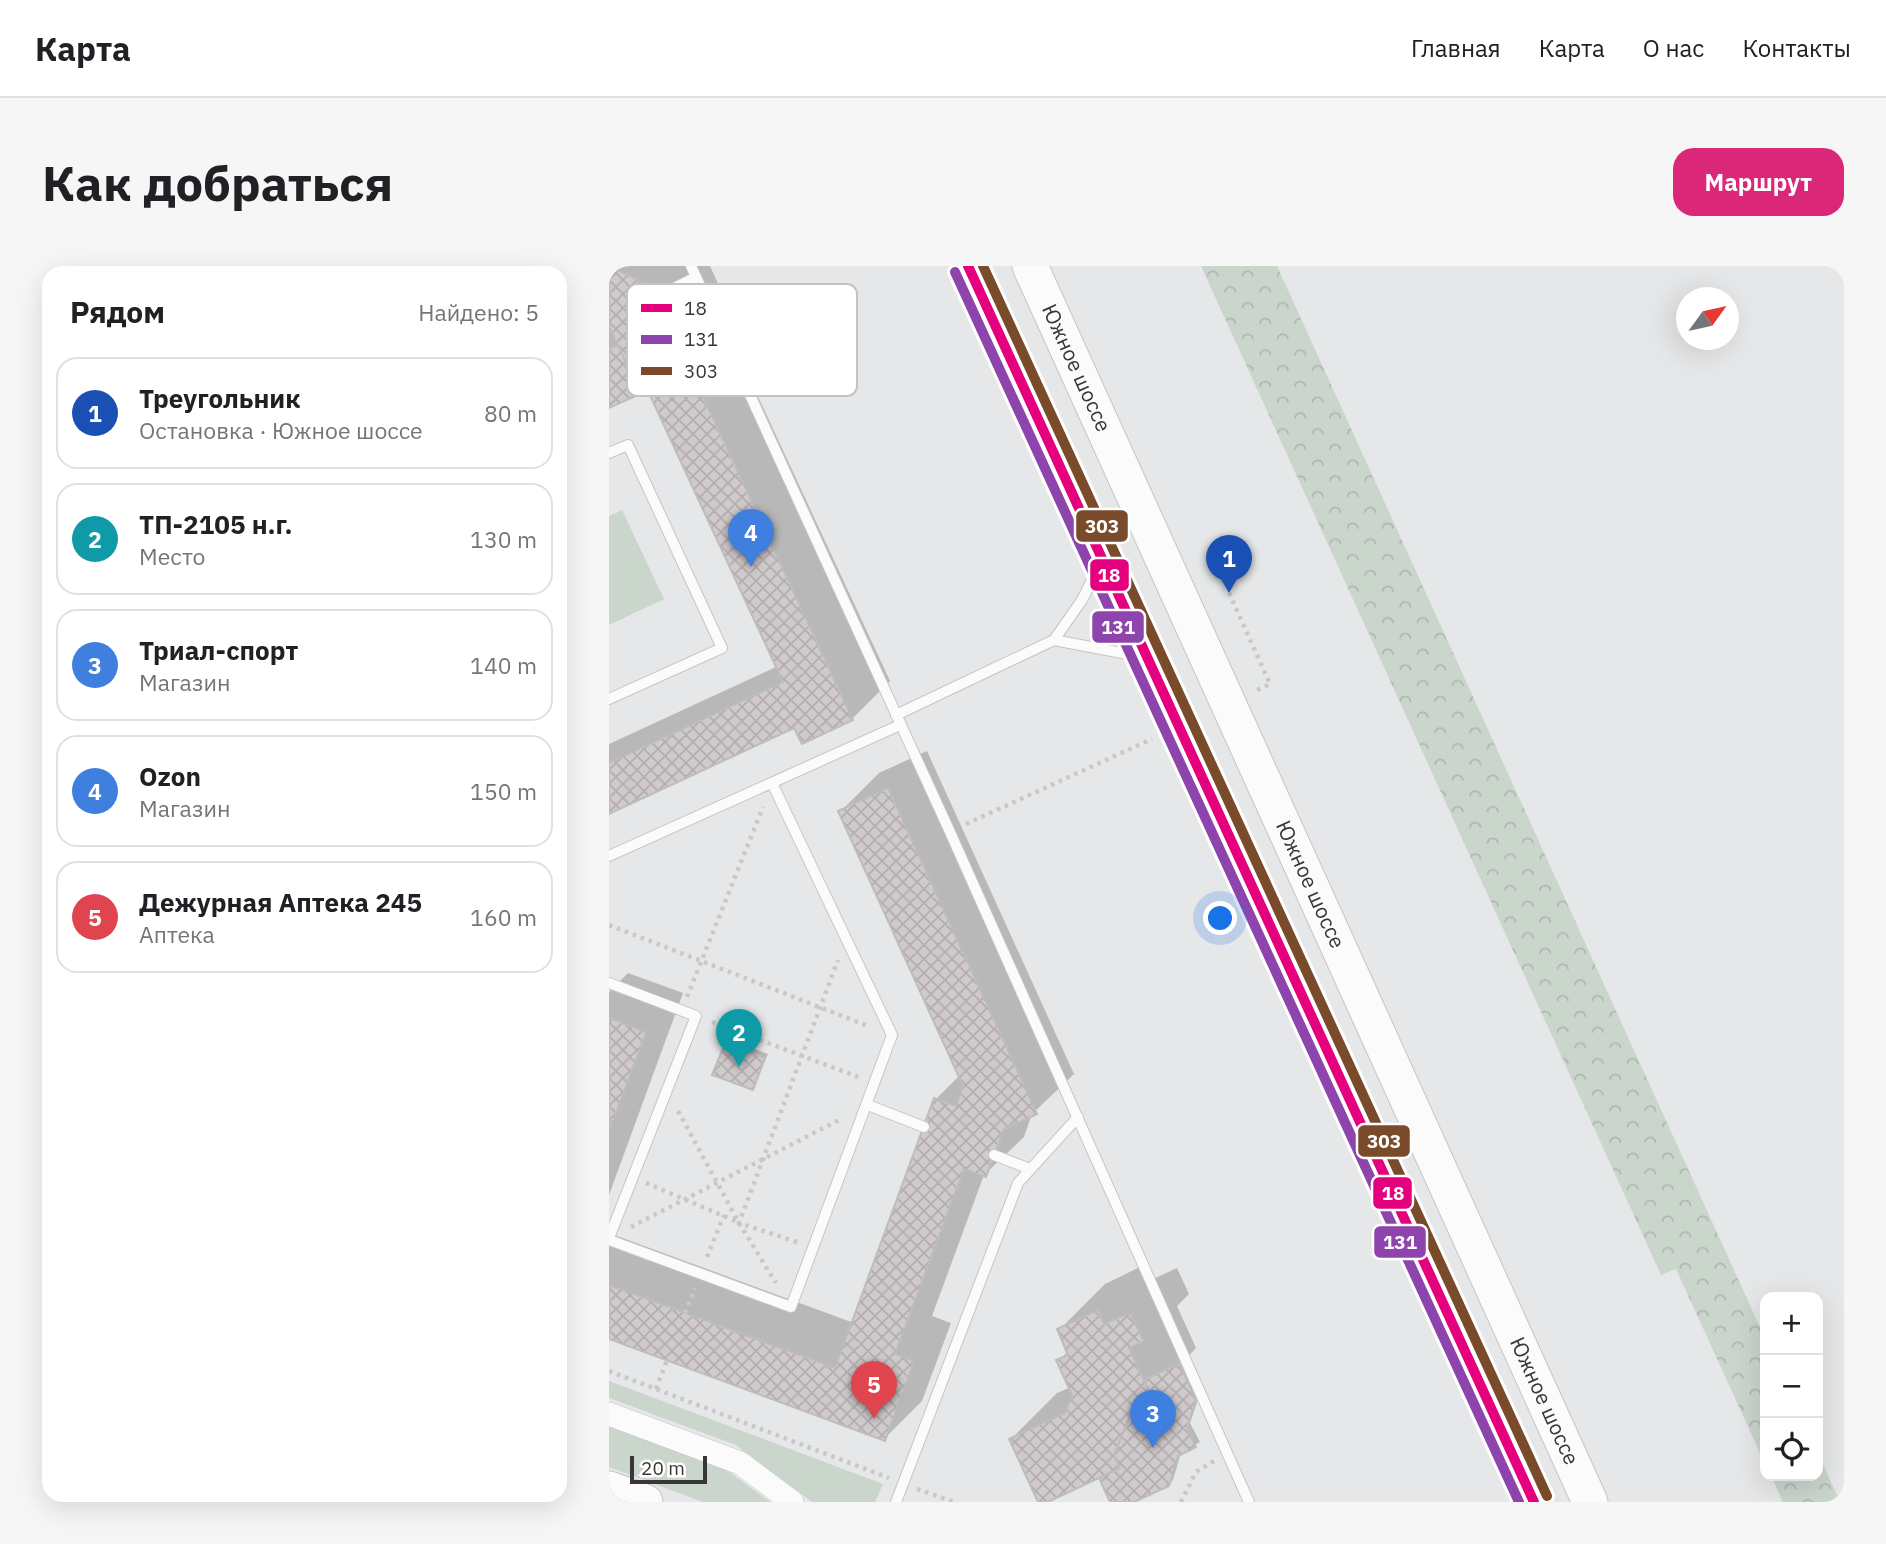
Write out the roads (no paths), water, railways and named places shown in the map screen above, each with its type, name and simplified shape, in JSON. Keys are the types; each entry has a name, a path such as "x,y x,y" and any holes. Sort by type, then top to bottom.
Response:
{"main road":[{"path":"968,266 1534,1502"},
{"name":"Южное шоссе","path":"1030,266 1590,1502"},
{"path":"609,1489 645,1502"}],"street":[{"path":"609,1414 740,1463 792,1502"}],"lane":[{"path":"691,266 699,284"},
{"path":"682,284 696,277"},
{"path":"750,396 950,832 1249,1502"},
{"path":"609,453 628,444 722,648 609,699"},
{"path":"609,856 772,783 1055,640 1082,600 1102,562"},
{"path":"1055,640 1145,657"},
{"path":"609,983 696,1016 632,1178 613,1237 700,1274 791,1307 892,1035 772,783"},
{"path":"868,1105 924,1127"},
{"path":"896,1502 1018,1183 1078,1117"},
{"path":"994,1155 1030,1169"}],"place":[{"name":"Ozon","path":"751,567"},
{"name":"Треугольник","path":"1229,593"},
{"name":"ТП-2105 н.г.","path":"739,1067"},
{"name":"Дежурная Аптека 245","path":"874,1419"},
{"name":"Триал-спорт","path":"1153,1448"}]}
